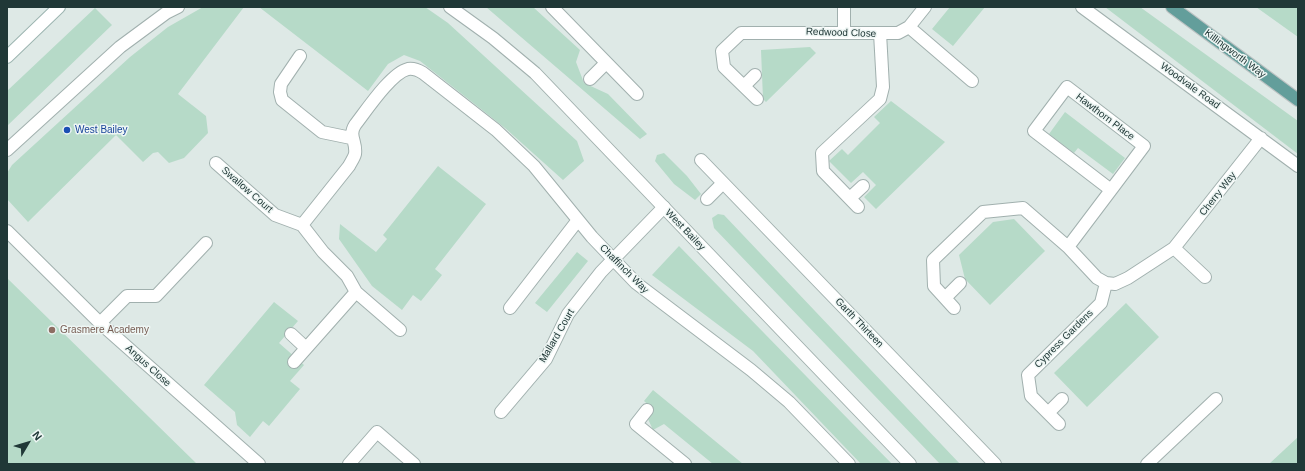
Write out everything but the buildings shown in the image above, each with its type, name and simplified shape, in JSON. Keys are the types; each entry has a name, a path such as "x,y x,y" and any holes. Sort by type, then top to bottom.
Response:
{"main road":[{"name":"Killingworth Way","path":"1172,7 1298,100"}],"street":[{"path":"7,57 59,7"},
{"path":"7,150 120,47 166,13 178,7"},
{"name":"West Bailey","path":"450,7 493,38 535,74 910,464"},
{"path":"552,7 637,94"},
{"path":"844,7 844,32"},
{"path":"880,33 898,33 908,27 925,7"},
{"name":"Woodvale Road","path":"1082,7 1298,166"},
{"path":"908,27 972,81"},
{"name":"Redwood Close","path":"757,99 724,67 722,51 741,33 880,33 883,87 880,99 822,153 823,171 854,203 863,186"},
{"path":"300,56 280,84 282,100 322,132 351,138 355,148 355,156 349,166 302,225 323,252 347,276 356,292 400,330"},
{"path":"590,79 606,63"},
{"name":"Chaffinch Way","path":"351,138 352,130 355,125 391,80 408,69 415,69 423,73 496,130 534,166 578,220 636,283 666,307 710,338 778,393 849,464"},
{"path":"744,86 755,75"},
{"name":"Hawthorn Place","path":"1068,247 1111,190 1144,146 1067,88 1034,131 1111,190"},
{"name":"Cherry Way","path":"1106,283 1115,284 1128,278 1174,248 1261,138"},
{"name":"Garth Thirteen","path":"701,160 995,464"},
{"name":"Swallow Court","path":"216,163 275,215 302,225"},
{"path":"708,199 724,183"},
{"name":"Mallard Court","path":"502,412 546,359 568,314 613,259 664,207"},
{"path":"954,308 934,286 933,260 983,212 1023,208 1068,247 1097,278 1106,283"},
{"path":"510,308 578,220"},
{"name":"Angus Close","path":"7,231 100,323 259,464"},
{"path":"100,323 127,296 156,296 206,243"},
{"path":"1174,248 1205,277"},
{"path":"945,298 960,283"},
{"name":"Cypress Gardens","path":"1059,424 1031,396 1028,375 1101,303 1106,283"},
{"path":"294,362 356,292"},
{"path":"291,334 306,348"},
{"path":"1048,413 1062,399"},
{"path":"1147,464 1216,399"},
{"path":"647,410 636,424 670,460 685,464"},
{"path":"349,464 377,432 414,464"}],"green space":[{"path":"203,7 244,7 178,94 206,116 208,133 184,158 169,163 158,152 153,153 143,162 116,135 28,222 7,199 7,173 12,165 130,57 168,27"},
{"path":"259,7 425,7 448,23 577,141 584,161 563,180 505,128 420,61 404,55 388,64 368,91"},
{"path":"486,7 533,7 580,50 576,62 584,83 608,94 647,134 640,139"},
{"path":"950,7 985,7 953,46 932,29"},
{"path":"1105,7 1140,7 1298,121 1298,154"},
{"path":"1256,7 1298,7 1298,37"},
{"path":"95,8 112,25 7,126 7,91"},
{"path":"810,47 816,53 766,102 763,99 761,50"},
{"path":"891,101 945,142 876,209 864,197 876,185 863,172 851,183 829,161 842,149 848,155 880,123 874,117"},
{"path":"1065,112 1125,158 1113,174 1078,148 1074,153 1049,134"},
{"path":"664,153 687,176 701,194 695,200 674,184 655,161 657,155"},
{"path":"438,166 486,204 435,269 442,275 421,301 413,295 402,310 372,286 339,239 340,224 376,252 387,239 383,235"},
{"path":"718,214 724,215 960,464 940,464 714,228 712,218"},
{"path":"1014,219 1045,251 990,305 965,279 959,255 993,222"},
{"path":"679,246 892,464 861,464 753,351 652,275"},
{"path":"577,252 588,261 547,312 535,303"},
{"name":"Grasmere Academy","path":"7,278 197,464 7,464"},
{"path":"274,302 298,321 279,343 304,365 290,381 300,389 269,426 263,421 250,437 237,425 235,412 204,385"},
{"path":"1126,303 1159,337 1087,407 1054,373"},
{"path":"653,390 743,464 713,464 664,424 653,430 648,419 653,409 644,401"},
{"path":"1298,437 1298,464 1269,464"}],"place":[{"name":"West Bailey","path":"67,130"},
{"name":"Grasmere Academy","path":"52,330"}]}
